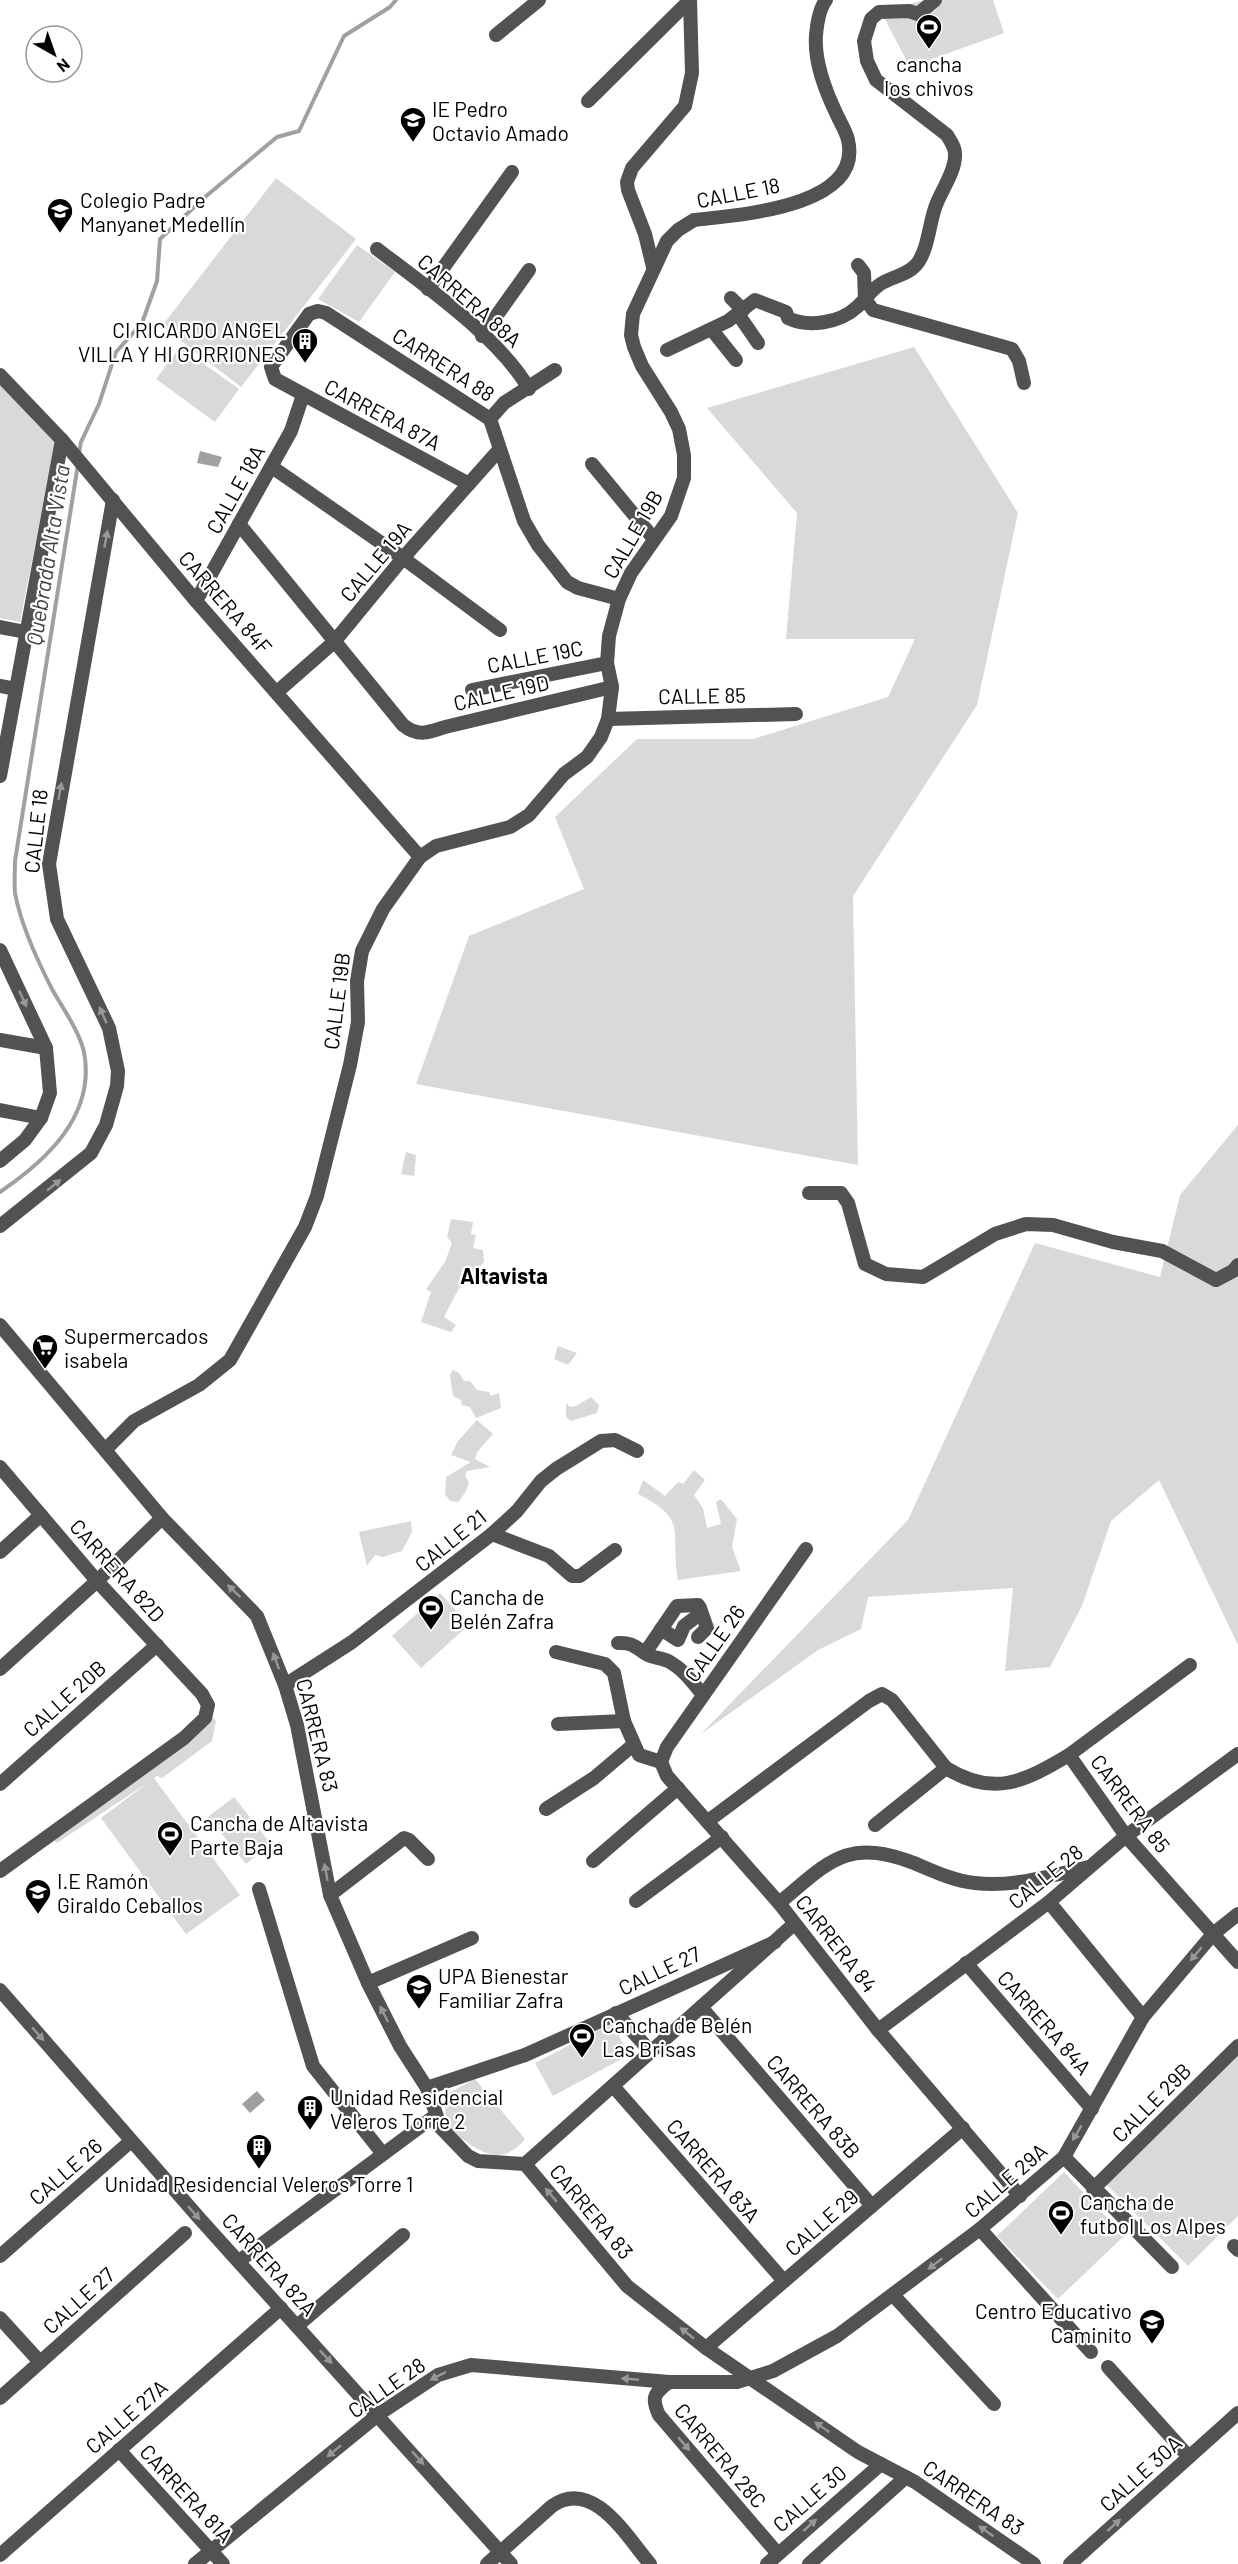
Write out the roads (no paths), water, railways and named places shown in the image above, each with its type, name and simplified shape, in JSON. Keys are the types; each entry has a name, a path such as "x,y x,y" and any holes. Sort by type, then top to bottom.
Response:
{"street":[{"path":"496,34 539,0"},
{"path":"653,267 645,234 627,182 639,159 685,106 693,73 690,0"},
{"path":"588,101 690,0"},
{"name":"CALLE 18","path":"631,335 633,314 653,267 667,241 678,230 694,220 753,215 781,208 828,187 841,174 849,158 848,140 827,94 816,43 817,25 826,0"},
{"path":"667,350 711,330 755,300 786,312 788,318 800,324 845,315 883,282 906,273 916,265 956,155 947,135 876,80 867,61 864,41 871,19 879,12 909,11 918,14 935,0"},
{"path":"428,289 512,172"},
{"name":"CARRERA 88A","path":"377,249 482,336 515,368 529,389"},
{"path":"858,265 864,273 865,299 873,310 1012,349 1019,361 1024,383"},
{"path":"482,336 529,270"},
{"path":"731,298 758,343"},
{"name":"CARRERA 88","path":"278,381 271,374 271,367 277,358 309,314 318,311 326,313 490,419 524,521 558,571 578,588 619,600"},
{"path":"711,330 736,360"},
{"name":"CALLE 19B","path":"106,1449 134,1421 199,1385 230,1360 305,1227 317,1196 350,1065 358,1022 357,981 362,951 383,909 420,857 436,846 510,827 528,814 564,774 587,757 601,737 608,719 612,687 608,663 609,636 619,600 631,573 671,516 680,494 684,455 682,440 671,412 642,366 631,335"},
{"path":"490,419 504,403 529,389 555,370"},
{"name":"CARRERA 84F","path":"0,375 62,440 196,601 420,857"},
{"name":"CARRERA 87A","path":"278,381 469,484"},
{"name":"CALLE 18A","path":"196,601 291,431 303,394"},
{"name":"CALLE 18","path":"0,776 62,440"},
{"name":"CALLE 19A","path":"277,692 334,642 403,558 499,450"},
{"path":"592,464 654,539"},
{"path":"272,467 403,558 500,630"},
{"name":"CALLE 18","path":"4,1223 91,1153 106,1125 117,1086 118,1071 109,1028 57,919 53,905 49,864 113,500"},
{"path":"239,524 334,642"},
{"path":"0,627 26,632"},
{"name":"CALLE 19D","path":"334,642 403,725 419,734 612,687"},
{"name":"CALLE 19C","path":"472,690 608,663"},
{"path":"0,686 16,689"},
{"name":"CALLE 85","path":"608,719 796,714"},
{"path":"0,950 5,969 46,1048 50,1093 41,1118 25,1140 0,1161"},
{"path":"0,1040 46,1048"},
{"path":"0,1110 41,1118"},
{"path":"809,1193 841,1193 848,1203 857,1242 865,1264 886,1274 923,1277 995,1234 1026,1224 1053,1225 1113,1242 1162,1251 1216,1280 1233,1271 1238,1265"},
{"name":"CARRERA 83","path":"0,1325 162,1518 257,1616 285,1686 297,1725 330,1895 368,1983 400,2046 427,2088 441,2128 478,2162 525,2164 627,2286 706,2348 858,2452 906,2477 1034,2564"},
{"name":"CALLE 21","path":"285,1686 352,1642 492,1534 517,1511 541,1481 601,1441 615,1440 637,1451"},
{"name":"CARRERA 82D","path":"0,1467 97,1581 207,1700 207,1714 201,1724 0,1871"},
{"path":"0,1552 41,1515"},
{"path":"0,1669 162,1518"},
{"path":"492,1534 549,1556 572,1576 580,1576 615,1550"},
{"name":"CALLE 26","path":"661,1762 667,1747 702,1695 806,1549"},
{"path":"645,1653 677,1606 698,1605 707,1628 698,1637"},
{"path":"665,1624 678,1640 684,1626 701,1613"},
{"path":"618,1643 628,1642 645,1653 671,1663 686,1675 702,1695"},
{"name":"CALLE 20B","path":"0,1784 157,1645"},
{"path":"556,1652 605,1664 614,1673 624,1721 633,1745 639,1755 661,1762"},
{"path":"1069,1755 1190,1665"},
{"path":"708,1821 869,1701 882,1695 892,1700 946,1768 875,1825"},
{"path":"558,1724 624,1721"},
{"path":"546,1809 594,1778 633,1745"},
{"name":"CALLE 28","path":"878,2030 1049,1902 1126,1836 1238,1754"},
{"name":"CARRERA 85","path":"946,1768 968,1779 1004,1785 1041,1771 1069,1755 1126,1836 1238,1962"},
{"name":"CARRERA 84","path":"661,1762 667,1776 779,1903 878,2030 1020,2196"},
{"path":"593,1861 678,1788"},
{"path":"636,1901 722,1837"},
{"path":"330,1895 404,1838 428,1859"},
{"path":"779,1903 830,1862 851,1852 872,1852 902,1859 949,1877 976,1884 1021,1881 1091,1866"},
{"path":"259,1889 313,2066 383,2154"},
{"path":"1049,1902 1143,2018"},
{"name":"CALLE 29A","path":"752,2379 810,2353 894,2296 980,2229 1064,2157 1143,2018 1213,1934 1238,1914"},
{"path":"525,2164 794,1924"},
{"path":"368,1983 472,1938"},
{"name":"CALLE 27","path":"427,2088 525,2055 775,1942"},
{"name":"CARRERA 84A","path":"966,1963 1092,2109"},
{"name":"CARRERA 82A","path":"0,1990 131,2141 379,2414 511,2564"},
{"name":"CARRERA 83B","path":"701,2007 872,2206"},
{"path":"616,2013 651,2052"},
{"name":"CALLE 29B","path":"1093,2189 1238,2046"},
{"name":"CARRERA 83A","path":"613,2086 784,2281"},
{"path":"239,2261 436,2115"},
{"name":"CALLE 29","path":"706,2348 963,2128"},
{"name":"CALLE 26","path":"0,2256 131,2141"},
{"path":"1064,2157 1172,2267"},
{"path":"980,2229 1091,2352"},
{"name":"CALLE 27","path":"0,2398 185,2233"},
{"path":"297,2326 403,2235"},
{"path":"894,2296 994,2404"},
{"name":"CALLE 27A","path":"0,2555 281,2308"},
{"path":"0,2318 40,2362"},
{"name":"CALLE 28","path":"195,2564 379,2414 438,2375 471,2365 669,2382 752,2379"},
{"path":"1108,2367 1189,2457"},
{"name":"CARRERA 28C","path":"669,2382 654,2396 653,2401 659,2415 778,2554"},
{"name":"CALLE 30A","path":"1070,2564 1238,2413"},
{"name":"CARRERA 81A","path":"119,2450 223,2564"},
{"name":"CALLE 30","path":"766,2564 880,2464"},
{"path":"809,2564 906,2477"},
{"path":"487,2564 561,2500 579,2497 590,2500 603,2510 650,2564"}],"waterway":[{"name":"Quebrada Alta Vista","path":"79,453 81,442 99,404 116,352 142,323 157,281 160,239 205,197 277,137 299,131 344,36 390,7 396,0"},
{"name":"Quebrada Alta Vista","path":"0,1192 35,1165 64,1134 83,1096 86,1075 82,1044 47,980 21,918 15,893 15,861 78,464"}],"place":[{"name":"cancha los chivos","path":"929,50"},
{"name":"IE Pedro Octavio Amado","path":"413,143"},
{"name":"Colegio Padre Manyanet Medellín","path":"60,234"},
{"name":"CI RICARDO ANGEL VILLA Y HI GORRIONES","path":"305,364"},
{"name":"Supermercados isabela","path":"45,1370"},
{"name":"Cancha de Belén Zafra","path":"431,1631"},
{"name":"Cancha de Altavista Parte Baja","path":"170,1857"},
{"name":"I.E Ramón Giraldo Ceballos","path":"38,1915"},
{"name":"UPA Bienestar Familiar Zafra","path":"419,2010"},
{"name":"Cancha de Belén Las Brisas","path":"582,2059"},
{"name":"Unidad Residencial Veleros Torre 2","path":"310,2131"},
{"name":"Unidad Residencial Veleros Torre 1","path":"259,2170"},
{"name":"Cancha de futbol Los Alpes","path":"1061,2236"},
{"name":"Centro Educativo Caminito","path":"1152,2345"}],"district":[{"name":"Altavista","path":"504,1275"}]}
